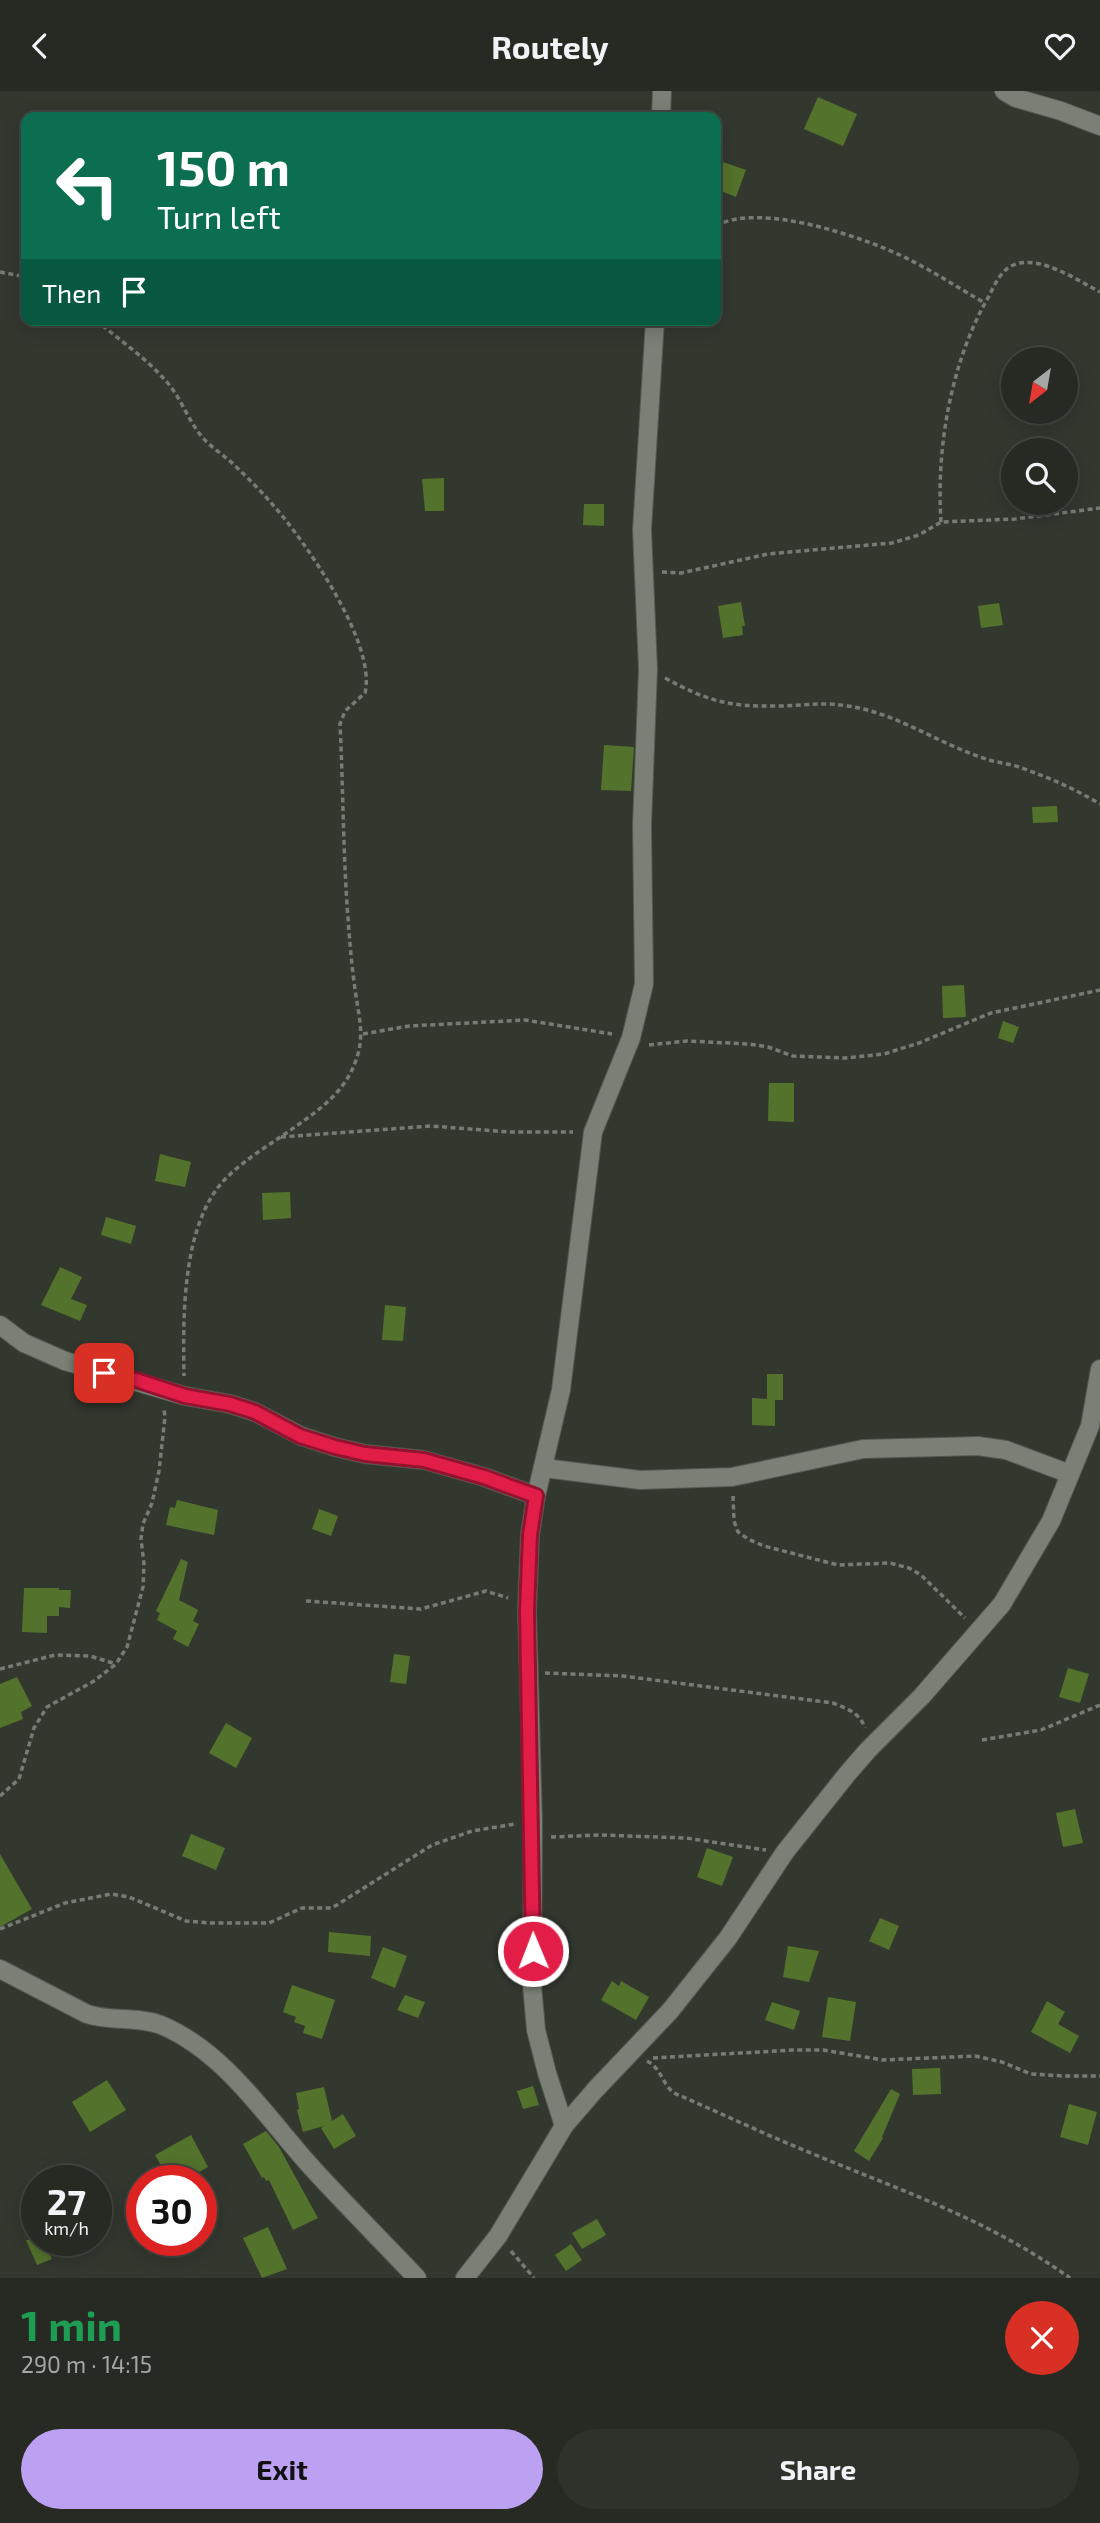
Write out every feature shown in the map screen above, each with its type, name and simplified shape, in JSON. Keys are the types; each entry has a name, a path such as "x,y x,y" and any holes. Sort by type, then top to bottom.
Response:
{"street":[{"path":"661,112 662,91"},
{"path":"1004,91 1016,98 1061,111 1100,127"},
{"path":"564,2126 536,2030 532,1985 532,1827 527,1611 530,1535 536,1496 561,1390 593,1132 628,1045 644,984 642,825 648,669 642,530 655,326"},
{"path":"0,1325 24,1343 65,1361 185,1396 230,1404 255,1412 300,1436 365,1454 424,1460 484,1477 536,1496"},
{"path":"465,2278 498,2236 564,2126 686,1990 728,1938 785,1852 868,1750 922,1696 1002,1604 1051,1521 1090,1426 1100,1369"},
{"path":"544,1468 640,1480 732,1477 863,1449 978,1446 1006,1450 1070,1474"},
{"path":"0,1969 87,2014 102,2019 134,2019 159,2025 202,2049 236,2081 314,2170 417,2278"}],"path":[{"path":"721,223 759,217 790,219 844,235 908,259 985,303"},
{"path":"942,522 940,471 955,372 965,343 1001,275 1012,265 1023,262 1042,265 1100,292"},
{"path":"0,272 21,276"},
{"path":"103,326 164,378 204,439 274,506 310,553 355,633 366,670 365,693 341,718 342,823 355,988 362,1034 357,1058 348,1078 331,1101 249,1159 216,1189 193,1247 183,1324 185,1396"},
{"path":"642,572 681,573 768,554 892,543 919,535 942,522 1015,519 1100,508"},
{"path":"648,669 689,691 727,704 841,704 872,710 987,760 1019,767 1065,783 1100,804"},
{"path":"362,1034 409,1026 526,1020 568,1025 628,1045 687,1041 758,1045 793,1056 845,1058 884,1054 919,1043 991,1013 1100,990"},
{"path":"281,1137 432,1125 509,1132 593,1132"},
{"path":"0,1797 19,1779 34,1728 47,1707 94,1681 116,1664 127,1647 143,1587 143,1524 152,1503 159,1471 165,1417 161,1388"},
{"path":"732,1477 734,1521 738,1532 748,1539 764,1546 838,1565 890,1563 909,1568 921,1574 964,1618 970,1627 971,1640"},
{"path":"306,1601 421,1609 486,1591 508,1597 527,1611"},
{"path":"0,1669 55,1655 90,1656 116,1664"},
{"path":"529,1672 623,1676 833,1703 847,1708 862,1719 868,1750"},
{"path":"982,1739 1041,1730 1100,1705"},
{"path":"0,1929 65,1903 111,1894 130,1897 186,1921 269,1923 302,1909 332,1908 432,1845 472,1831 532,1827 556,1838 611,1835 686,1838 785,1852"},
{"path":"1070,2278 992,2229 674,2093 664,2082 656,2066 645,2060 675,2056 823,2050 883,2060 975,2056 1002,2062 1031,2074 1100,2076"},
{"path":"498,2236 534,2278"}],"building":[{"path":"818,97 857,114 843,146 804,129"},
{"path":"723,162 746,170 736,197 721,191"},
{"path":"444,478 444,511 425,511 422,479"},
{"path":"584,504 604,504 604,526 583,525"},
{"path":"741,602 745,626 742,626 743,635 723,638 718,606"},
{"path":"999,603 1003,625 981,628 978,606"},
{"path":"604,745 634,747 631,791 601,790"},
{"path":"1057,806 1058,822 1033,823 1032,807"},
{"path":"964,985 966,1017 943,1018 942,986"},
{"path":"1003,1021 1019,1027 1013,1043 998,1038"},
{"path":"769,1083 794,1083 794,1122 768,1121"},
{"path":"160,1154 191,1162 185,1187 155,1181"},
{"path":"290,1192 291,1218 263,1220 262,1193"},
{"path":"106,1217 136,1226 131,1244 101,1235"},
{"path":"60,1267 82,1277 71,1299 87,1305 80,1321 41,1305"},
{"path":"385,1305 406,1307 403,1341 382,1340"},
{"path":"767,1374 783,1374 783,1400 775,1400 775,1426 752,1425 752,1398 767,1399"},
{"path":"177,1500 218,1510 214,1535 166,1525 170,1507 175,1508"},
{"path":"319,1509 338,1516 331,1536 312,1529"},
{"path":"181,1559 188,1562 179,1600 198,1610 193,1621 199,1624 188,1647 173,1639 177,1631 157,1620 160,1613 156,1611"},
{"path":"24,1588 71,1590 70,1608 59,1607 59,1616 47,1616 47,1633 22,1632"},
{"path":"394,1654 410,1656 406,1684 390,1682"},
{"path":"1068,1668 1089,1674 1080,1703 1059,1697"},
{"path":"17,1677 32,1706 21,1712 23,1719 0,1728 0,1684"},
{"path":"226,1723 252,1738 236,1768 209,1753"},
{"path":"1075,1809 1083,1843 1063,1847 1056,1813"},
{"path":"191,1834 225,1848 216,1870 182,1856"},
{"path":"707,1848 733,1857 722,1886 697,1877"},
{"path":"0,1854 32,1909 0,1927"},
{"path":"880,1918 899,1926 889,1950 869,1941"},
{"path":"329,1932 371,1936 370,1956 328,1952"},
{"path":"788,1946 819,1951 809,1982 783,1977"},
{"path":"383,1947 407,1956 395,1988 371,1978"},
{"path":"612,1981 619,1986 621,1981 649,1997 636,2020 601,2000"},
{"path":"292,1985 335,2000 322,2039 303,2033 305,2026 294,2022 296,2017 283,2012"},
{"path":"405,1995 425,2002 418,2018 397,2010"},
{"path":"828,1997 856,2002 850,2041 822,2037"},
{"path":"1047,2001 1065,2012 1058,2024 1079,2036 1070,2053 1031,2032"},
{"path":"772,2002 800,2011 794,2030 765,2020"},
{"path":"940,2068 941,2094 913,2095 912,2069"},
{"path":"107,2080 126,2110 90,2132 72,2102"},
{"path":"533,2086 539,2105 523,2109 517,2091"},
{"path":"324,2087 332,2121 343,2114 356,2136 334,2149 321,2128 324,2126 303,2132 297,2110 296,2093"},
{"path":"891,2089 900,2094 883,2138 869,2161 854,2151"},
{"path":"1069,2104 1097,2112 1088,2145 1060,2137"},
{"path":"266,2131 279,2147 318,2218 293,2230 269,2180 262,2178 243,2144"},
{"path":"191,2135 207,2165 161,2165 155,2155"},
{"path":"597,2219 606,2235 582,2249 572,2233"},
{"path":"268,2227 287,2269 262,2278 243,2238"},
{"path":"571,2244 582,2260 566,2271 555,2255"},
{"path":"33,2256 51,2256 52,2259 37,2265"}],"route":[{"path":"104,1373 255,1412 300,1436 335,1447 365,1454 424,1460 484,1477 536,1496 530,1535 527,1611 533,1821 533,1951"}]}
